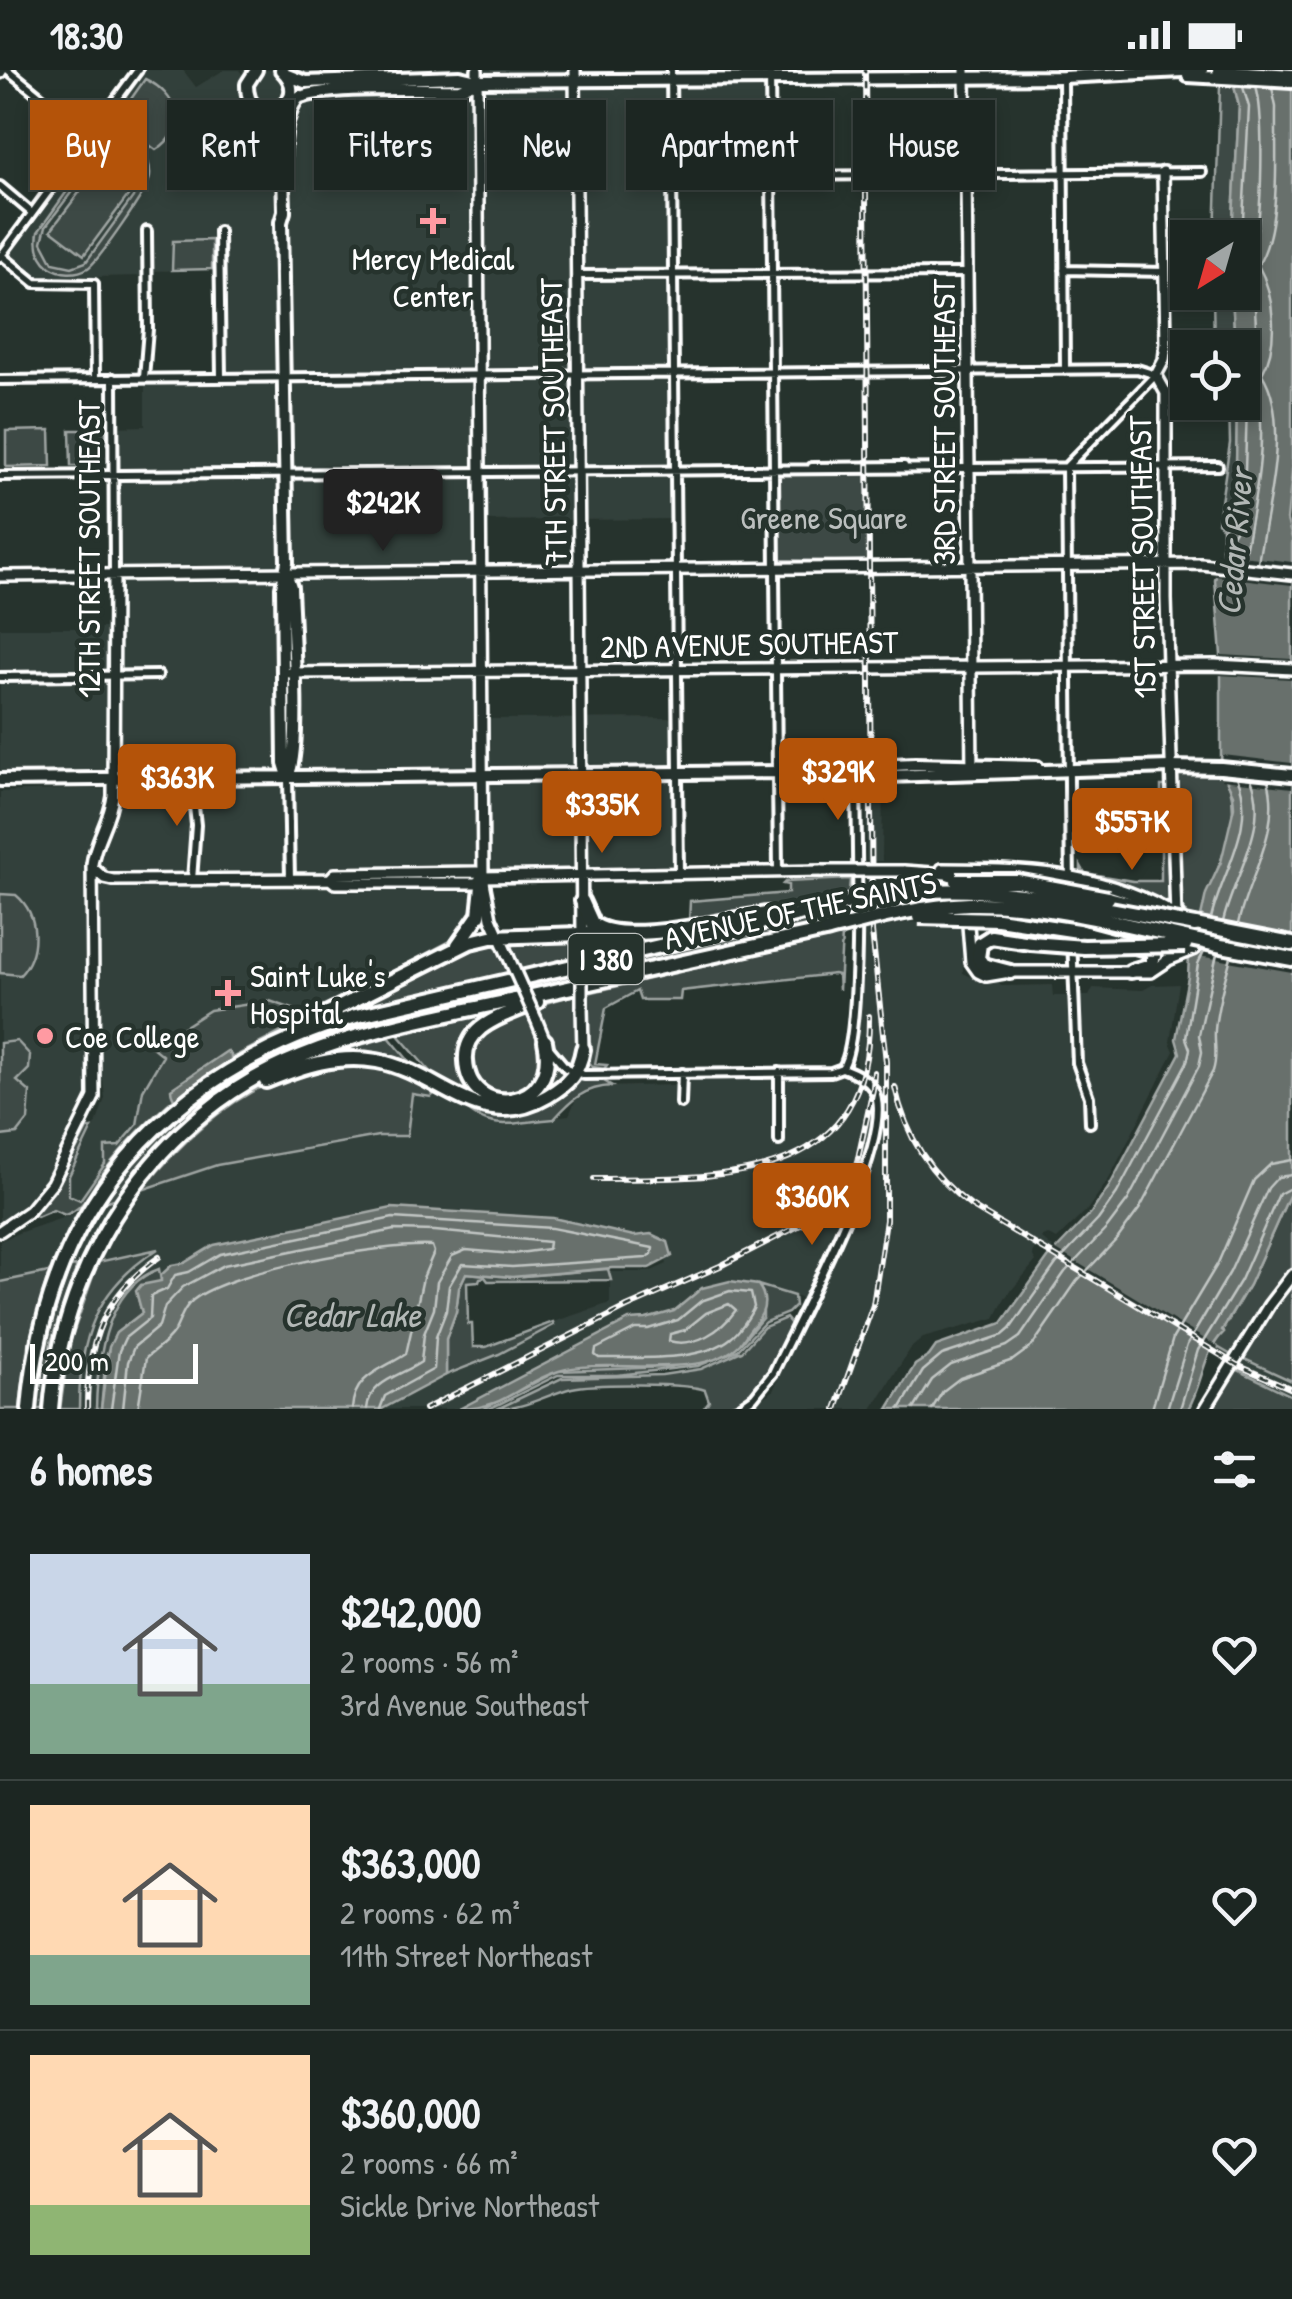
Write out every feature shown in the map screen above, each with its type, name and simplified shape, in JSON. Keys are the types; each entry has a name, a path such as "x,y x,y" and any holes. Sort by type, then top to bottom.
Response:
{"highway":[{"path":"452,949 479,915 483,876"},
{"path":"893,894 930,883 1029,883 1176,915"},
{"name":"AVENUE OF THE SAINTS","path":"893,894 938,888 992,890 1292,944"},
{"name":"I 380","path":"821,910 893,894"},
{"path":"582,901 592,923 612,932"},
{"name":"AVENUE OF THE SAINTS","path":"51,1409 59,1350 80,1282 108,1224 146,1170 190,1126 235,1091 298,1056 350,1038 617,976 886,916 957,905 1007,906 1292,959"},
{"path":"248,1058 379,986 452,949 483,938 655,932 821,910"},
{"name":"AVENUE OF THE SAINTS","path":"29,1409 36,1352 54,1286 86,1216 136,1147 186,1099 248,1058 315,1029 396,1006 821,910"},
{"path":"974,912 983,930 996,937 1031,943 1084,947 1227,946"},
{"path":"886,916 1024,921 1108,938 1153,952 1151,965 1130,972"},
{"path":"996,937 983,941 978,958 986,968 1010,972"},
{"path":"1108,938 1172,946"},
{"path":"545,1041 548,1058 544,1077 523,1098 494,1099 483,1094 470,1078 466,1052 482,1027 536,1002 617,976"},
{"path":"235,1091 318,1062 362,1059 408,1070 476,1104 511,1111 544,1098 576,1074 583,1050"}],"main road":[{"path":"244,70 250,100"},
{"path":"247,84 256,70"},
{"path":"1218,70 1292,79"},
{"path":"284,73 306,82 671,74 1203,74 1292,79"},
{"path":"284,73 291,94 287,100"},
{"name":"3RD STREET SOUTHEAST","path":"965,74 965,100"},
{"name":"7TH STREET SOUTHEAST","path":"575,75 583,1050"},
{"path":"293,100 334,92 459,88 477,76"},
{"path":"477,76 483,876 489,911 545,1041"},
{"path":"379,91 384,84 421,82 428,77"},
{"path":"334,92 336,87 354,84 360,78"},
{"path":"294,104 300,96"},
{"name":"1ST STREET SOUTHEAST","path":"1163,172 1166,355 1156,375 1166,394 1166,565 1176,915 1166,962"},
{"path":"284,190 286,574 282,587 288,673 284,763 288,776"},
{"name":"3RD STREET SOUTHEAST","path":"966,190 972,770"},
{"path":"0,576 1166,565 1217,565 1292,574"},
{"name":"12TH STREET SOUTHEAST","path":"0,1232 29,1211 52,1184 94,1090 92,867 96,843 111,813 114,779 114,575"},
{"name":"2ND AVENUE SOUTHEAST","path":"288,673 1168,665 1292,669"},
{"path":"789,772 844,765 972,770"},
{"path":"0,780 679,772 789,772 856,777 972,770 1170,767 1292,776"},
{"path":"92,867 99,875 113,880 330,879 334,874 386,873 477,872 483,876 978,869 1070,876 1122,889 1176,915"},
{"path":"970,940 973,878 978,869"},
{"path":"904,871 951,875 962,881 967,890 971,962 986,976 1010,972 1154,971 1194,948"},
{"path":"93,902 100,888 113,880"},
{"path":"1205,1409 1268,1305 1292,1274"}],"street":[{"path":"115,100 138,70"},
{"path":"4,71 41,100"},
{"path":"1063,73 1065,370"},
{"path":"671,74 672,100"},
{"path":"770,74 770,100"},
{"path":"995,173 1202,172"},
{"path":"0,186 32,213"},
{"path":"0,256 49,190"},
{"path":"673,190 679,874"},
{"path":"771,190 778,872"},
{"path":"144,378 148,230"},
{"path":"219,231 221,377"},
{"name":"12TH STREET SOUTHEAST","path":"0,256 35,283 94,284 95,378"},
{"path":"1064,270 1165,272"},
{"path":"577,275 967,272"},
{"path":"0,380 772,370 1141,369 1156,375 1066,467 1072,972 1077,1063 1089,1097 1090,1123"},
{"name":"12TH STREET SOUTHEAST","path":"113,378 114,575"},
{"path":"0,476 1218,466"},
{"path":"0,676 158,675"},
{"path":"288,776 290,879"},
{"path":"545,1041 557,1059 576,1074 842,1068 850,1052 857,960 856,777"},
{"path":"191,778 196,825 192,880"},
{"path":"583,1050 586,1064 598,1074"},
{"path":"738,1409 754,1398 773,1373 862,1180 878,1112 874,1090 859,1076 842,1068"},
{"path":"779,1072 779,1141"},
{"path":"682,1073 682,1103"}],"shaded area":[{"path":"138,70 183,70 196,87 224,70 239,70 246,78 242,70 575,70 575,80 770,78 770,100 626,100 626,190 674,190 676,519 482,521 481,719 678,718 679,874 483,877 475,905 450,941 326,1006 234,1045 167,1092 110,1158 75,1208 68,1207 69,1176 105,1098 103,1081 94,1079 92,857 111,813 114,779 0,779 0,628 113,628 113,427 145,426 145,378 220,377 219,270 142,271 141,276 97,277 94,284 35,283 1,255 49,190 147,190 147,100 116,100"},
{"path":"866,787 883,787 882,861 866,861"},
{"name":"Coe College","path":"108,788 106,811 94,842 87,1095 45,1180 17,1212 0,1224 0,792"},
{"path":"911,922 962,923 963,973 980,981 999,982 1001,986 1052,985 1053,996 1089,996 1093,988 1143,990 1152,985 1179,984 1170,1042 1174,1051 1109,1179 1087,1210 1057,1239 1048,1235 1041,1238 1053,1248 1049,1255 1034,1249 1036,1261 1005,1298 995,1318 923,1338 911,1348 872,1409 745,1409 773,1391 810,1301 730,1281 693,1294 674,1311 629,1320 459,1409 382,1409 446,1375 552,1328 553,1322 610,1303 610,1272 649,1272 667,1264 672,1256 664,1240 652,1234 634,1236 553,1218 392,1208 214,1245 161,1272 100,1350 96,1409 79,1409 80,1360 87,1335 112,1289 154,1251 0,1282 0,1241 217,1165 378,1136 406,1135 412,1094 427,1097 432,1085 490,1124 569,1115 576,1099 602,1087 672,1085 712,1076 835,1075 855,1079 864,930"},
{"path":"1240,1357 1292,1381 1292,1396 1234,1368"}],"green space":[{"path":"1215,70 1230,70 1239,106 1233,220 1216,220 1220,86"},
{"path":"145,79 170,100 167,141 156,150 147,143 147,100 130,100"},
{"path":"68,190 73,190 46,226 42,242 53,263 72,267 86,262 138,190 143,190 88,268 69,273 50,267 37,242 38,232"},
{"path":"81,190 132,190 84,255 51,230"},
{"path":"212,240 212,269 172,270 173,241"},
{"path":"1213,310 1233,310 1234,330 1214,330"},
{"path":"1229,420 1237,420 1236,470 1229,522 1222,528 1218,522 1230,443"},
{"path":"50,430 51,466 6,467 6,431"},
{"path":"70,430 106,430 106,444 90,444 91,466 71,466"},
{"name":"Greene Square","path":"867,473 868,562 779,560 778,477"},
{"path":"1170,767 1221,769 1230,787 1233,806 1227,844 1201,919 1188,915 1179,902"},
{"path":"1161,786 1166,786 1169,906 1081,874 1081,866 1085,873 1161,881"},
{"path":"853,878 852,889 846,896 689,922 690,901 788,893 785,882 850,879 849,891"},
{"path":"476,888 476,909 457,941 218,1065 140,1130 77,1209 65,1215 53,1210 37,1217 31,1215 60,1181 87,1129 92,1128 69,1176 69,1195 80,1200 105,1164 105,1147 119,1146 137,1125 143,1090 163,1056 152,1047 210,1010 270,1001 307,1014 326,1006 450,941 475,905"},
{"path":"0,894 16,895 33,923 34,945 20,975 0,973"},
{"path":"842,912 842,919 587,977 587,969"},
{"path":"702,930 587,956 587,938"},
{"path":"842,935 839,990 838,975 834,974 681,991 680,1000 640,1000 637,991 606,1008 595,1064 607,1065 604,1069 589,1062 588,993"},
{"path":"575,938 577,958 519,971 510,950 515,940"},
{"path":"496,940 511,973 328,1017 464,946"},
{"path":"517,985 519,992 386,1022 381,1017"},
{"path":"578,994 579,1043 575,1063 570,1067 556,1053 535,1006"},
{"path":"522,1005 472,1035 472,1087 520,1101 551,1059 569,1075 538,1098 501,1108 440,1083 398,1035"},
{"path":"527,1009 544,1052 531,1089 498,1097 478,1085 469,1058 478,1034"},
{"path":"369,1020 375,1025 285,1055 231,1084 233,1076 282,1051"},
{"path":"389,1037 418,1072 328,1055 335,1052"},
{"path":"17,1041 30,1055 29,1069 17,1081 30,1092 28,1120 17,1134 0,1136 0,1043"},
{"path":"335,1062 395,1069 436,1092 431,1097 412,1094 407,1136 378,1136 217,1165 142,1190 183,1144 231,1104 267,1084"},
{"path":"583,1078 599,1078 612,1086 579,1096 554,1119 499,1124 477,1117 453,1096 542,1104"},
{"path":"186,1110 192,1113 155,1147 114,1199 104,1202 132,1164"},
{"path":"1292,1189 1292,1275 1233,1356 1214,1345 1249,1285"},
{"path":"158,1249 137,1264 105,1299 87,1338 79,1409 60,1409 70,1342 98,1262"},
{"path":"77,1266 51,1342 43,1409 38,1409 53,1319 70,1267"},
{"path":"159,1269 161,1281 137,1295 142,1313 116,1333 106,1356 101,1409 96,1409 102,1349 116,1309 127,1292"},
{"path":"608,1269 611,1280 488,1281 485,1277 467,1282 473,1347 486,1347 553,1322 554,1325 499,1354 446,1375 446,1339 466,1273 512,1277"},
{"path":"49,1272 28,1345 20,1409 0,1409 0,1282"},
{"path":"758,1285 794,1296 795,1306 765,1322 738,1350 698,1366 617,1375 558,1375 483,1409 558,1371 670,1367 741,1343 763,1317 763,1293"},
{"path":"1292,1286 1292,1381 1240,1357 1287,1287"},
{"path":"786,1318 791,1324 760,1383 737,1402 722,1407 703,1409 709,1401 705,1390 619,1385 572,1388 526,1404 497,1409 562,1378 662,1375 701,1369 742,1351 764,1327"},
{"path":"1234,1368 1292,1396 1292,1409 1209,1409"}],"water":[{"name":"Cedar River","path":"1230,70 1292,70 1292,472 1287,520 1292,539 1292,1189 1249,1285 1211,1349 1188,1409 888,1409 915,1365 936,1346 1002,1323 1048,1258 1091,1213 1109,1187 1180,1053 1176,1039 1189,955 1193,954 1206,894 1221,862 1234,807 1233,794 1221,769 1221,655 1215,580 1222,554 1222,528 1229,522 1236,470 1237,420 1260,420 1260,330 1234,330 1233,310 1260,310 1260,220 1233,220 1239,106"},
{"path":"227,1051 231,1055 231,1086 194,1113 182,1107 171,1089"},
{"name":"Cedar Lake","path":"392,1208 553,1218 634,1236 651,1234 668,1242 672,1256 649,1268 512,1277 466,1273 446,1339 446,1375 382,1409 101,1409 109,1347 116,1333 142,1313 136,1291 141,1285 161,1281 161,1275 172,1265 184,1263 214,1245"},
{"path":"730,1281 758,1285 764,1306 740,1344 723,1356 679,1366 602,1366 559,1371 489,1405 459,1409 629,1320 674,1311 702,1288"}],"pier":[{"path":"1218,553 1292,562 1292,585 1215,576"},
{"path":"1221,655 1291,659 1292,679 1219,675"},
{"path":"1223,755 1292,763 1292,788 1222,780"},
{"path":"1196,918 1292,935 1292,972 1193,955 1194,950 1189,949"},
{"path":"1053,1248 1218,1347 1214,1353 1049,1255"}],"railway":[{"path":"836,1409 873,1305 886,1220 886,1062 872,932 865,70"},
{"path":"594,1179 736,1172 779,1161 816,1143 844,1114 863,1072 869,1016"},
{"path":"425,1409 820,1215 839,1196 857,1163 874,1072"},
{"path":"895,1087 922,1154 943,1181 971,1206 1237,1365 1292,1389"},
{"path":"87,1409 90,1363 102,1323 124,1288 159,1257"}],"place":[{"name":"Mercy Medical Center","path":"433,221"},
{"name":"Saint Luke's Hospital","path":"228,993"},
{"name":"Coe College","path":"45,1036"}]}
